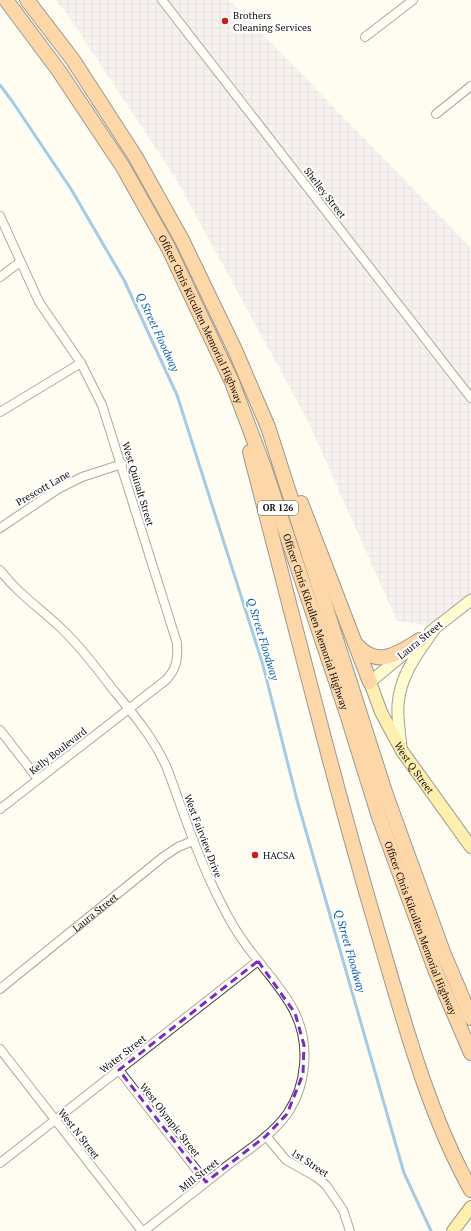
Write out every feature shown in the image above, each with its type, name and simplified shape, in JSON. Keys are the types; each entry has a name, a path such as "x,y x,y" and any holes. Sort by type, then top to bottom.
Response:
{"highway":[{"name":"Officer Chris Kilcullen Memorial Highway","path":"6,0 59,71 122,167 168,247 232,382 264,467 347,714 379,817 436,972 471,1053"},
{"name":"Officer Chris Kilcullen Memorial Highway","path":"27,0 73,60 135,156 182,240 235,350 268,427 386,794 443,952 471,1018"},
{"path":"232,382 370,906 413,1050 448,1143 471,1190"},
{"path":"268,427 292,478 370,682"},
{"path":"355,643 369,656 380,658 420,640"}],"main road":[{"name":"West Q Street","path":"370,682 383,718 402,751 471,847"},
{"path":"453,1231 471,1207"}],"street":[{"name":"Shelley Street","path":"162,0 471,398"},
{"path":"365,37 413,0"},
{"path":"436,114 471,86"},
{"name":"West Quinalt Street","path":"0,216 39,302 81,363 102,405 122,464 177,643 178,659 174,672 166,680 128,708"},
{"path":"0,277 20,262"},
{"path":"0,412 81,363"},
{"name":"Prescott Lane","path":"0,528 58,489 82,477 122,464"},
{"name":"West Fairview Drive","path":"0,570 22,594 62,629 86,654 158,749 212,887 228,918 286,998 295,1013 301,1029 304,1058 303,1074 293,1103 287,1114 266,1136"},
{"name":"Laura Street","path":"370,682 471,600"},
{"path":"402,751 398,706 401,688 406,672 436,627"},
{"name":"Kelly Boulevard","path":"0,809 128,708"},
{"path":"0,730 38,779"},
{"name":"Laura Street","path":"0,989 163,857 178,847 193,841"},
{"name":"Water Street","path":"0,1163 258,961"},
{"name":"West N Street","path":"0,1049 143,1231"},
{"name":"West Olympic Street","path":"119,1070 206,1182"},
{"name":"Mill Street","path":"143,1231 266,1136"},
{"name":"1st Street","path":"266,1136 286,1160 316,1177 326,1185 343,1210 350,1231"}],"highlighted area":[{"path":"258,961 295,1013 304,1045 303,1074 287,1114 266,1136 206,1182 119,1070"}],"shaded area":[{"path":"55,0 229,0 471,248 471,600 436,627 397,621 308,421 176,179 68,15"}],"waterway":[{"name":"Q Street Floodway","path":"0,85 71,189 124,280 177,395 263,665 297,800 404,1173 431,1231"}],"place":[{"name":"Brothers Cleaning Services","path":"225,21"},
{"name":"HACSA","path":"255,855"}]}
